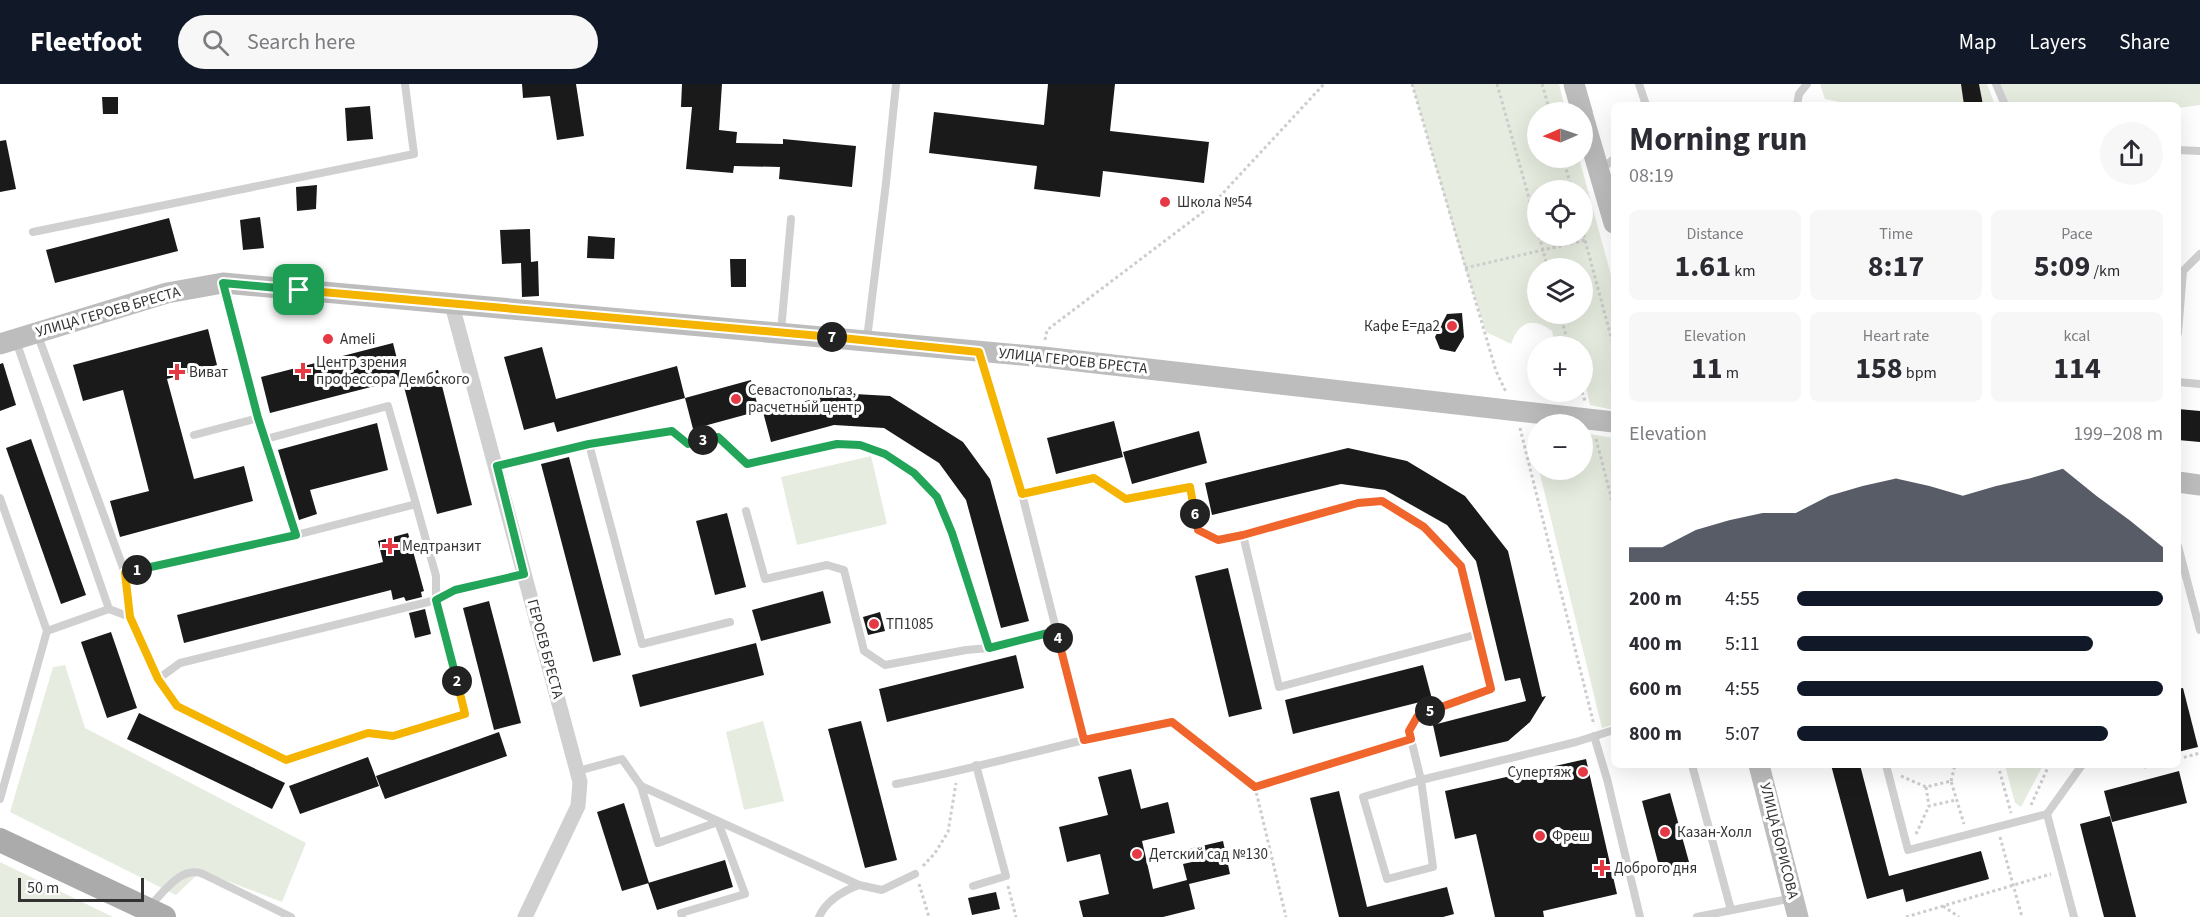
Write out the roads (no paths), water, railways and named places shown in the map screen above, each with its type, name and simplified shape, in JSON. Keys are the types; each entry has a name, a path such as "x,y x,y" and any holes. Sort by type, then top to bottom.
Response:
{"main road":[{"path":"0,840 156,913"}],"street":[{"path":"1574,84 1579,102"},
{"path":"1593,139 1608,175 1611,199"},
{"name":"УЛИЦА ГЕРОЕВ БРЕСТА","path":"8,341 166,293 223,283 1043,357 1611,422"},
{"name":"ГЕРОЕВ БРЕСТА","path":"452,304 580,782 578,807 525,917"},
{"path":"2181,482 2200,484"},
{"name":"УЛИЦА БОРИСОВА","path":"1760,768 1795,908"}],"lane":[{"path":"33,232 414,154 405,84"},
{"path":"866,340 896,84"},
{"path":"1639,84 1645,102"},
{"path":"1798,102 1799,94 1807,84"},
{"path":"1996,84 2004,102"},
{"path":"2181,150 2200,151"},
{"path":"780,333 791,219"},
{"path":"2181,296 2183,271 2200,254"},
{"path":"223,283 258,418 296,535"},
{"path":"37,332 125,573 130,617 158,679 177,706 286,760 368,733 393,736 465,714 436,600 436,576 388,406 266,439"},
{"path":"8,341 109,609"},
{"path":"979,352 1022,494 1084,740"},
{"path":"2181,382 2200,384"},
{"path":"194,435 258,418"},
{"path":"497,466 589,444 672,431 688,444 718,437 747,464 837,444 860,445 885,454 914,473 937,497 952,533 989,648"},
{"path":"589,444 642,644 730,622"},
{"path":"1022,494 1094,478 1126,499 1190,487 1198,530 1218,540 1358,503 1382,501 1424,527 1461,566 1491,689 1417,717 1409,731 1421,780 1433,867 1387,879 1363,797 1421,780 1576,742 1611,731"},
{"path":"0,498 47,631 0,799"},
{"path":"125,573 296,535 416,504"},
{"path":"746,511 765,579 827,565 844,570 864,651 885,665 989,648 1056,631"},
{"path":"1243,535 1279,687 1478,634"},
{"path":"2181,557 2200,630"},
{"path":"158,679 180,663 436,600 455,590 524,574"},
{"path":"47,631 109,609 130,617"},
{"path":"896,784 1172,722"},
{"path":"1595,735 1640,917"},
{"path":"578,771 622,759 641,786 658,843 718,822"},
{"path":"973,886 1006,876 976,765"},
{"path":"1693,768 1731,910"},
{"path":"1886,768 1908,850 2047,814 2080,768"},
{"path":"641,786 859,885 882,890 915,874"},
{"path":"2047,814 2074,917"},
{"path":"682,917 681,914 745,894 718,822"},
{"path":"156,913 182,874 192,872 203,874 291,917"},
{"path":"819,917 821,911 842,892 859,885"},
{"path":"1697,917 1731,910 1795,908"}],"place":[{"name":"Школа №54","path":"1165,202"},
{"name":"Кафе Е=да2","path":"1452,326"},
{"name":"Ameli","path":"328,339"},
{"name":"Центр зрения профессора Дембского","path":"303,371"},
{"name":"Виват","path":"177,372"},
{"name":"Севастопольгаз, расчетный центр","path":"736,399"},
{"name":"Медтранзит","path":"390,546"},
{"name":"ТП1085","path":"874,624"},
{"name":"Супертяж","path":"1583,772"},
{"name":"Казан-Холл","path":"1665,832"},
{"name":"Фреш","path":"1540,836"},
{"name":"Детский сад №130","path":"1137,854"},
{"name":"Доброго дня","path":"1602,868"}]}
